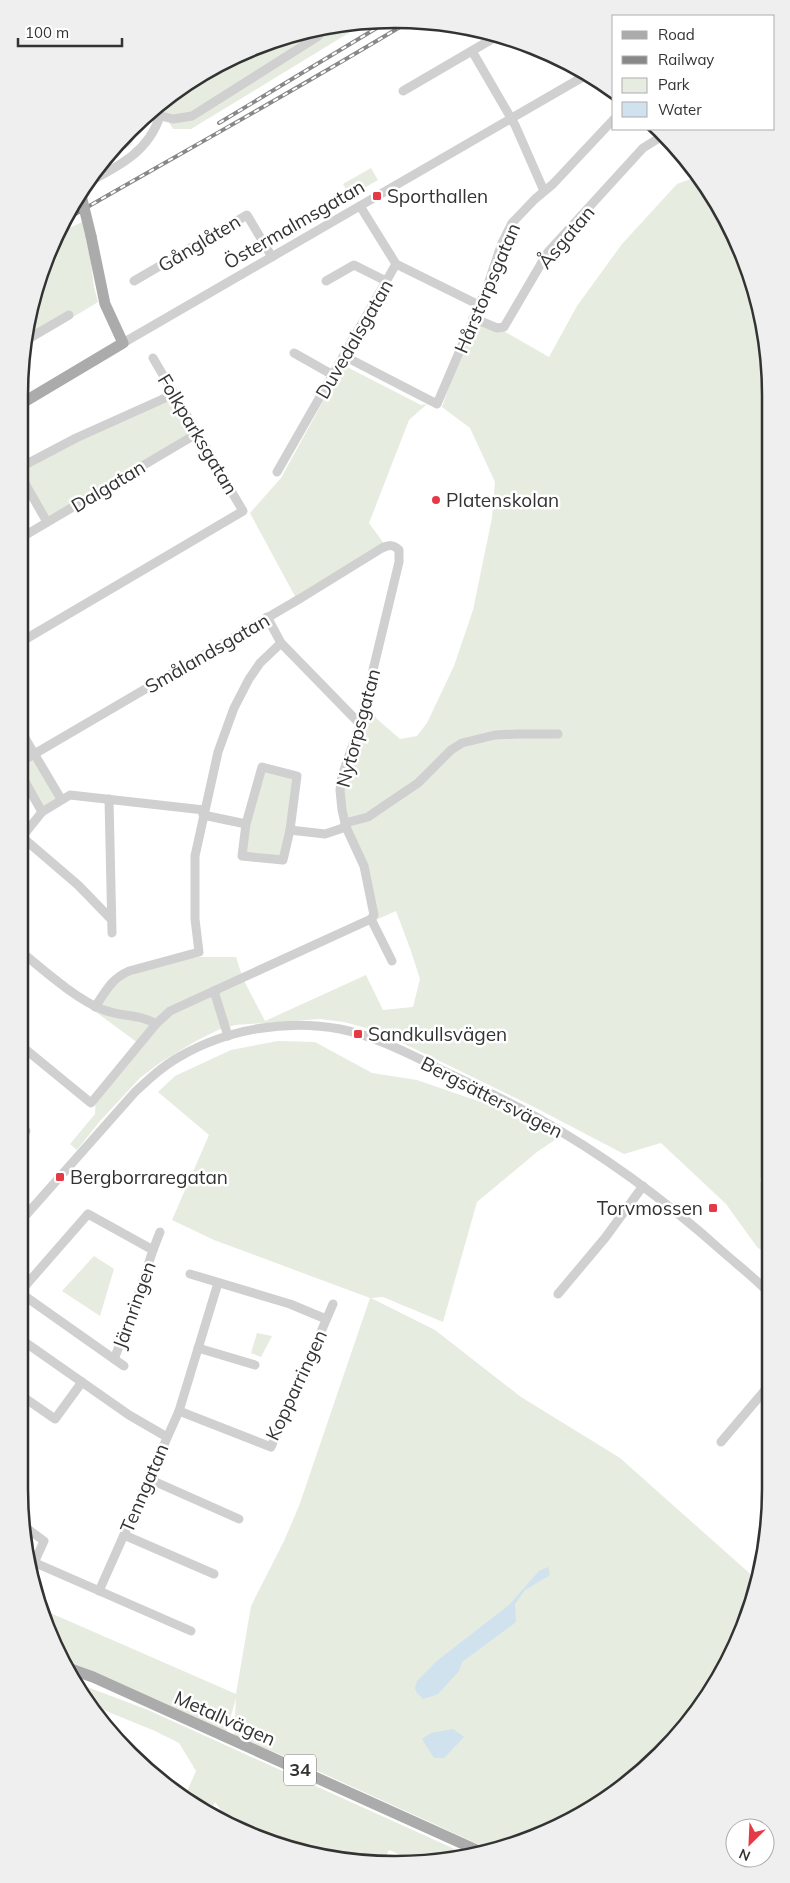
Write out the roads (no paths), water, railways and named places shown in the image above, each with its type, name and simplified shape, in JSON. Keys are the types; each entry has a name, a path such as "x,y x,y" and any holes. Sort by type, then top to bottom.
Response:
{"main road":[{"path":"82,202 105,304 123,343"},
{"name":"Östermalmsgatan","path":"28,400 123,343"},
{"name":"Metallvägen","path":"76,1671 93,1676 118,1689 470,1847"},
{"name":"Metallvägen","path":"82,1680 118,1689"}],"street":[{"path":"99,177 118,167 140,151 153,134 160,116 180,119 198,113 318,36"},
{"path":"403,91 490,40"},
{"path":"472,51 511,119 544,191"},
{"name":"Östermalmsgatan","path":"123,343 581,78"},
{"name":"Hårstorpsgatan","path":"344,356 437,404 492,276 506,233 521,213 553,184 612,121"},
{"name":"Åsgatan","path":"473,318 497,328 504,327 548,252 644,148 658,139"},
{"name":"Duvedalsgatan","path":"277,472 396,264 360,206"},
{"name":"Gånglåten","path":"134,281 247,215 272,257"},
{"path":"396,264 479,305"},
{"path":"326,282 354,265 386,281"},
{"path":"33,336 69,315"},
{"path":"294,352 333,375"},
{"name":"Folkparksgatan","path":"28,638 243,511 153,358"},
{"path":"28,463 76,438 174,394"},
{"name":"Dalgatan","path":"28,534 198,433"},
{"path":"28,489 47,522"},
{"name":"Smålandsgatan","path":"28,758 382,548 396,546"},
{"name":"Nytorpsgatan","path":"392,961 371,919 374,911 364,866 345,825 340,801 342,776 360,724 399,562 399,550 396,546"},
{"path":"267,617 282,642 360,724"},
{"path":"95,1007 114,979 120,975 199,952 195,927 194,875 197,840 218,752 234,708 254,671 282,642"},
{"path":"290,830 325,834 368,816 418,783 451,750 462,743 495,735 558,734"},
{"path":"28,744 61,799"},
{"path":"262,767 296,776 290,830 283,860 242,856 246,824 262,767"},
{"path":"28,787 42,812"},
{"path":"28,830 42,812 70,795 203,813 246,824"},
{"path":"109,799 110,918 112,933"},
{"path":"28,842 78,886 110,918"},
{"path":"28,1052 91,1104 156,1024 176,1008 371,919"},
{"path":"28,957 95,1007 119,1015 145,1019 156,1024"},
{"path":"214,991 228,1036"},
{"name":"Bergsättersvägen","path":"28,1212 154,1074 190,1051 228,1036 260,1028 298,1025 340,1029 378,1040 535,1116 594,1152 643,1186 685,1218 762,1286"},
{"path":"558,1294 604,1238 643,1186"},
{"name":"Järnringen","path":"28,1283 88,1214 153,1250"},
{"name":"Järnringen","path":"114,1359 132,1314 160,1232"},
{"name":"Kopparringen","path":"190,1274 290,1304 326,1320"},
{"path":"167,1437 179,1411 218,1283"},
{"name":"Järnringen","path":"28,1299 124,1366"},
{"name":"Kopparringen","path":"179,1411 271,1448 333,1304"},
{"name":"Tenngatan","path":"28,1344 141,1422 167,1437 99,1591"},
{"path":"198,1348 255,1365"},
{"path":"28,1400 55,1420 82,1382"},
{"path":"721,1442 762,1394"},
{"path":"150,1479 239,1519"},
{"path":"30,1531 44,1541 35,1559"},
{"path":"124,1535 214,1574"},
{"path":"36,1563 191,1631"}],"water":[{"path":"548,1567 550,1575 525,1590 515,1604 516,1622 462,1662 459,1671 438,1694 423,1699 415,1688 417,1681 438,1660 509,1605 539,1571"},
{"path":"453,1729 464,1737 444,1758 434,1758 422,1739 431,1733"}],"railway":[{"path":"219,123 377,28"},
{"path":"75,214 398,28"}],"place":[{"name":"Sporthallen","path":"377,196"},
{"name":"Platenskolan","path":"436,500"},
{"name":"Sandkullsvägen","path":"358,1034"},
{"name":"Bergborraregatan","path":"60,1177"},
{"name":"Torvmossen","path":"713,1208"}]}
